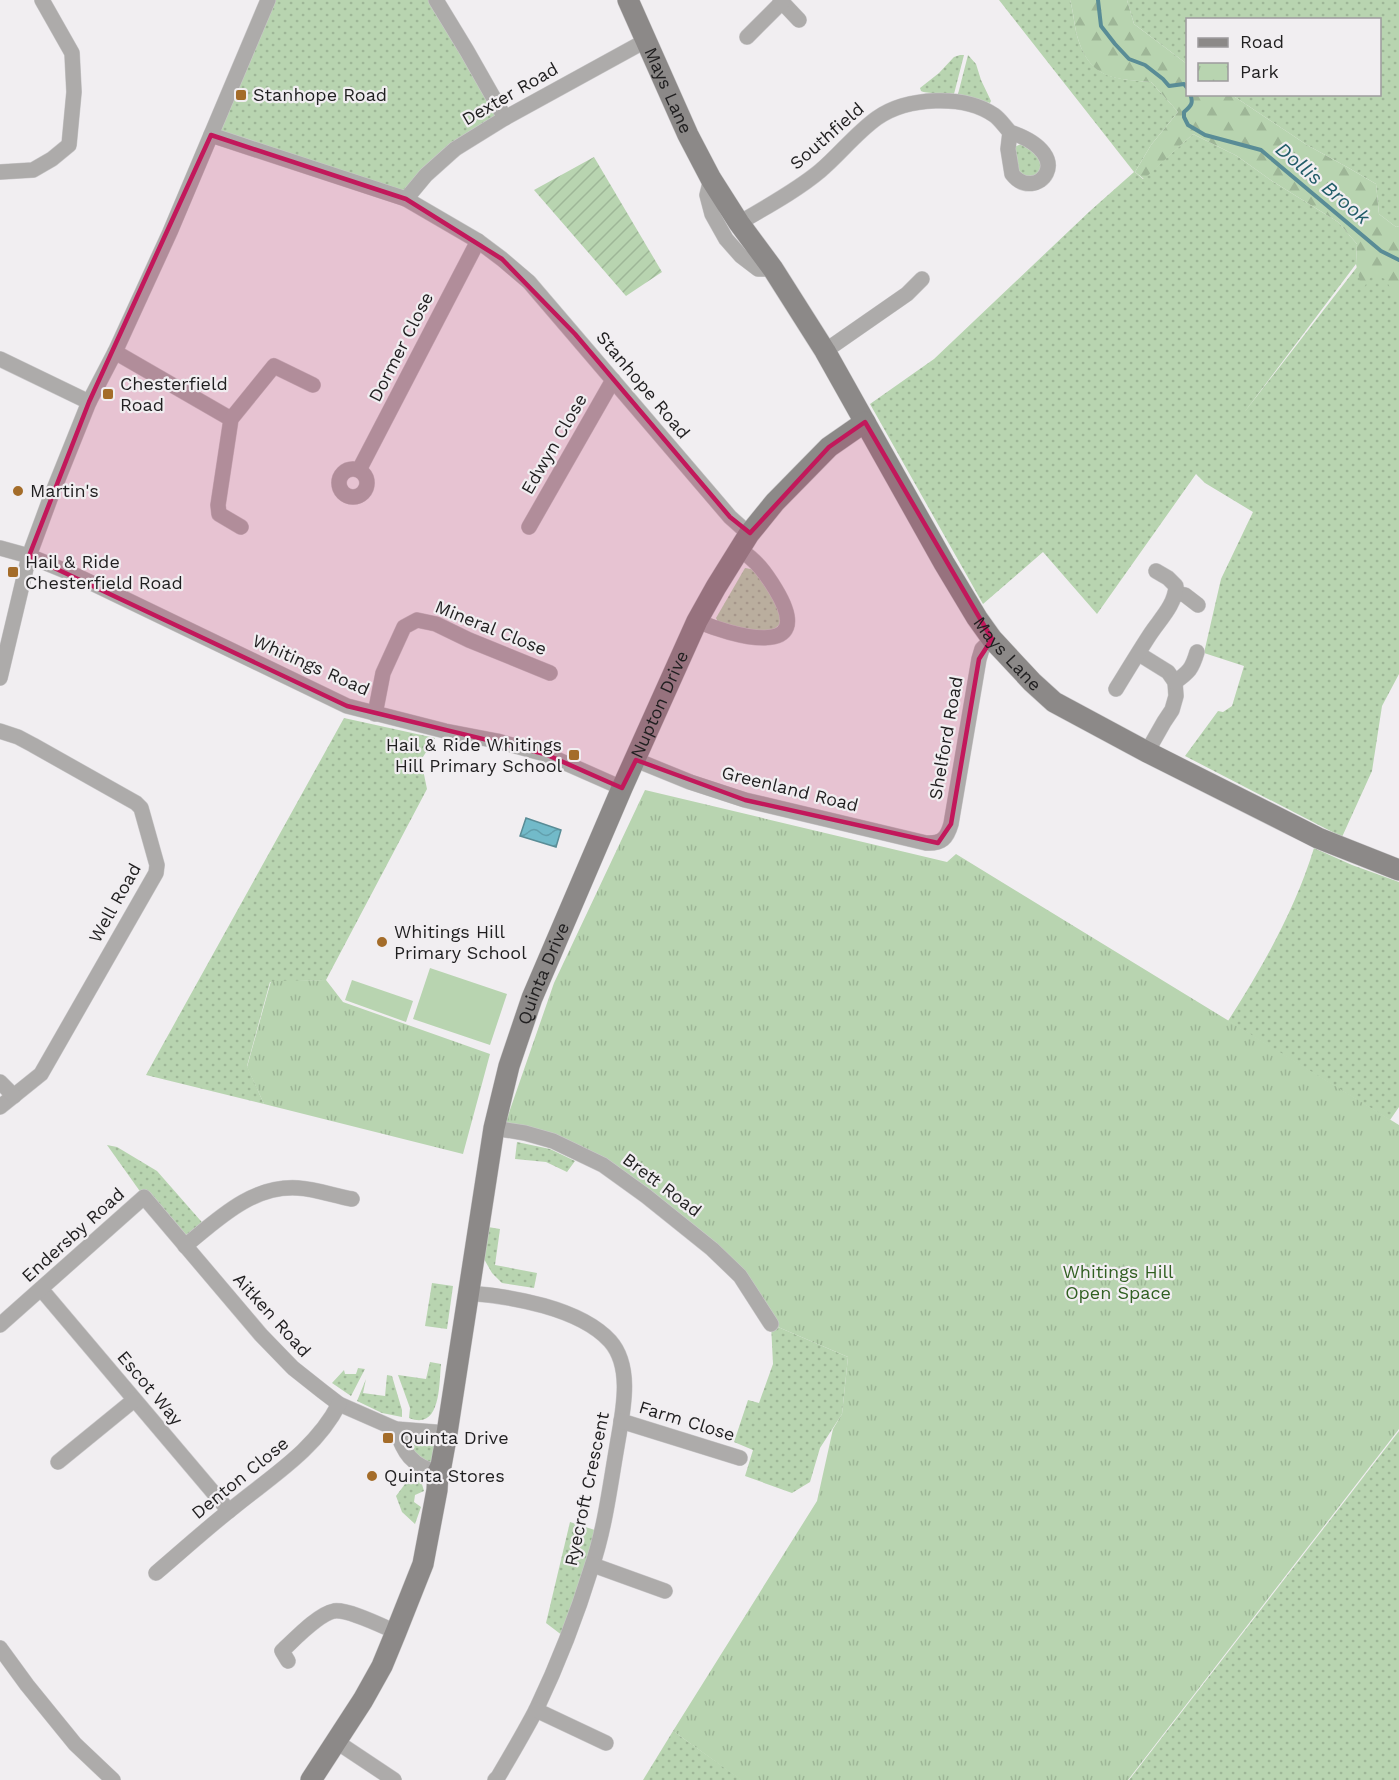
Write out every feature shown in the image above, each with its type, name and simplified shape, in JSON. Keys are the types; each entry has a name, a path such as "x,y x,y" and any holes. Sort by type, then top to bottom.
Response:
{"street":[{"path":"0,172 33,170 52,159 69,145 74,92 72,53 42,0"},
{"path":"0,678 29,556 50,499 89,402 115,352 170,232 268,0"},
{"path":"436,0 505,118"},
{"name":"Mays Lane","path":"628,0 688,135 711,179 739,223 773,269 825,351 966,600 992,639 1054,702 1147,752 1318,838 1399,870"},
{"path":"747,37 781,1 799,20"},
{"name":"Dexter Road","path":"406,199 426,175 455,149 505,118 647,40"},
{"name":"Southfield","path":"739,223 820,171 876,118 903,105 933,101 974,106 995,116 1010,132"},
{"name":"Stanhope Road","path":"211,135 406,199 478,241 502,259 529,282 613,380 729,518 744,542"},
{"name":"Mays Lane","path":"711,179 707,195 712,213 726,239 741,256 758,269 773,269"},
{"name":"Dormer Close","path":"359,470 478,241"},
{"path":"825,351 907,294 922,279"},
{"path":"115,352 231,420"},
{"path":"0,359 89,402"},
{"path":"241,527 219,514 218,506 231,420 274,366 313,385"},
{"name":"Edwyn Close","path":"529,527 613,380"},
{"name":"Nupton Drive","path":"622,788 697,621 744,542 775,502 829,447 865,422"},
{"path":"697,621 720,630 764,639 776,636 784,630 788,619 786,608 763,569 752,558 744,542"},
{"name":"Whitings Road","path":"0,548 29,556 73,574 347,706 545,754 622,788"},
{"path":"1116,689 1171,605 1176,593 1176,586 1156,571"},
{"path":"1176,593 1185,595 1198,605"},
{"name":"Mineral Close","path":"375,714 383,673 404,627 417,620 436,624 550,673"},
{"name":"Shelford Road","path":"938,843 946,837 951,824 979,658 982,649 992,639"},
{"path":"1175,682 1189,672 1197,652"},
{"path":"1139,654 1168,672 1175,682 1176,696 1172,710 1147,752"},
{"name":"Well Road","path":"0,731 18,737 136,803 141,808 157,865 156,873 41,1074 0,1107"},
{"name":"Greenland Road","path":"636,760 745,800 926,843 938,843"},
{"name":"Quinta Drive","path":"311,1780 382,1666 423,1564 437,1490 438,1472 447,1433 494,1128 509,1066 532,998 622,788"},
{"path":"0,1082 14,1096"},
{"name":"Brett Road","path":"494,1128 553,1141 603,1165 712,1249 740,1276 771,1324"},
{"path":"185,1246 233,1207 253,1197 276,1190 298,1188 352,1200"},
{"name":"Aitken Road","path":"144,1197 277,1352 293,1368 339,1404 396,1429 447,1433"},
{"name":"Endersby Road","path":"0,1325 144,1197"},
{"name":"Escot Way","path":"42,1289 229,1511"},
{"name":"Ryecroft Crescent","path":"467,1293 500,1296 559,1311 588,1323 611,1342 622,1363 626,1387 593,1565 567,1639 536,1710 495,1780"},
{"path":"58,1462 134,1400"},
{"name":"Denton Close","path":"156,1573 318,1437 339,1404"},
{"name":"Farm Close","path":"621,1421 740,1458"},
{"path":"396,1429 403,1451 424,1469 438,1472"},
{"path":"593,1565 665,1592"},
{"path":"288,1660 282,1651 323,1616 335,1611 357,1616 396,1632"},
{"path":"0,1648 75,1744 113,1780"},
{"path":"536,1710 606,1743"},
{"path":"336,1742 394,1780"}],"highlighted area":[{"path":"211,135 406,199 502,259 575,334 730,517 750,533 829,447 865,422 992,639 979,659 951,824 938,843 745,800 636,760 622,788 545,754 347,706 29,556 89,402"}],"green space":[{"path":"268,0 434,0 505,118 406,199 211,135"},
{"path":"999,0 1070,0 1079,42 1091,63 1098,70 1116,78 1151,82 1178,112 1151,145 1135,172 1143,179 1193,134 1237,156 1338,222 1357,244 1356,264 1243,414 1364,258 1399,275 1399,674 1382,706 1372,771 1342,837 1185,756 1218,711 1223,712 1232,706 1244,666 1204,653 1221,579 1253,512 1205,483 1196,474 1097,614 1043,552 983,604 870,404 934,359 1134,172"},
{"path":"1070,0 1127,0 1134,24 1186,63 1186,96 1234,96 1307,145 1376,184 1379,214 1396,227 1399,226 1399,302 1385,279 1373,274 1362,290 1356,264 1357,244 1338,222 1237,156 1193,134 1144,179 1135,172 1151,145 1178,112 1151,82 1116,78 1098,71 1084,55 1076,31"},
{"path":"1127,0 1399,0 1399,226 1396,227 1379,214 1376,184 1307,145 1234,96 1381,96 1381,18 1186,18 1186,63 1134,24"},
{"path":"964,55 954,94 921,91 920,88 954,57"},
{"path":"968,55 976,64 990,103 958,94"},
{"path":"1021,144 1043,159 1040,174 1026,178 1016,169 1014,147"},
{"path":"594,157 662,272 626,296 534,190"},
{"path":"745,568 756,570 781,612 782,622 769,634 719,624 716,618"},
{"path":"344,718 435,738 421,760 427,789 326,980 270,982 247,1066 264,1104 146,1075"},
{"name":"Whitings Hill Open Space","path":"645,790 947,862 956,854 1399,1125 1399,1429 1128,1780 741,1780 673,1731 817,1501 833,1429 842,1414 848,1357 771,1324 740,1276 603,1165 503,1130 554,983"},
{"path":"1314,848 1399,882 1399,1107 1390,1120 1228,1021 1254,979 1288,915"},
{"path":"430,968 507,994 490,1045 413,1019"},
{"path":"326,980 343,1002 490,1054 463,1154 264,1104 247,1067 271,981"},
{"path":"352,980 413,1001 406,1022 345,1000"},
{"path":"517,1142 550,1149 575,1161 567,1172 546,1162 515,1159"},
{"path":"107,1145 117,1147 157,1171 207,1228 185,1246 144,1197"},
{"path":"488,1227 500,1229 495,1265 537,1273 534,1288 502,1283 492,1273 484,1259"},
{"path":"432,1283 453,1286 447,1329 425,1326"},
{"path":"771,1324 848,1357 842,1414 820,1448 810,1482 792,1493 745,1476 753,1450 734,1442 748,1400 759,1403 773,1364"},
{"path":"430,1362 441,1364 438,1393 433,1412 427,1418 419,1420 409,1418 410,1408 398,1375 426,1379"},
{"path":"358,1368 365,1369 351,1396 332,1383 344,1370 345,1374 356,1374"},
{"path":"387,1375 392,1376 402,1417 382,1413 357,1401 366,1379 363,1393 385,1396"},
{"path":"396,1429 444,1433 438,1472 403,1451"},
{"path":"1399,1431 1399,1780 1129,1780"},
{"path":"413,1479 421,1481 424,1491 415,1495 414,1502 421,1507 415,1524 402,1512 396,1496 405,1484"},
{"path":"570,1522 601,1532 567,1639 546,1623"},
{"path":"673,1731 742,1780 643,1780"}],"water":[{"path":"526,818 561,830 556,847 520,836"}],"waterway":[{"name":"Dollis Brook","path":"1098,0 1101,26 1129,59 1145,65 1169,86 1184,84 1186,86"},
{"name":"Dollis Brook","path":"1191,96 1191,104 1184,112 1188,125 1205,135 1261,150 1381,251 1399,260"}],"place":[{"name":"Stanhope Road","path":"241,95"},
{"name":"Chesterfield Road","path":"108,394"},
{"name":"Martin's","path":"18,491"},
{"name":"Hail & Ride Chesterfield Road","path":"13,572"},
{"name":"Hail & Ride Whitings Hill Primary School","path":"574,755"},
{"name":"Whitings Hill Primary School","path":"382,942"},
{"name":"Quinta Drive","path":"388,1438"},
{"name":"Quinta Stores","path":"372,1476"}]}
